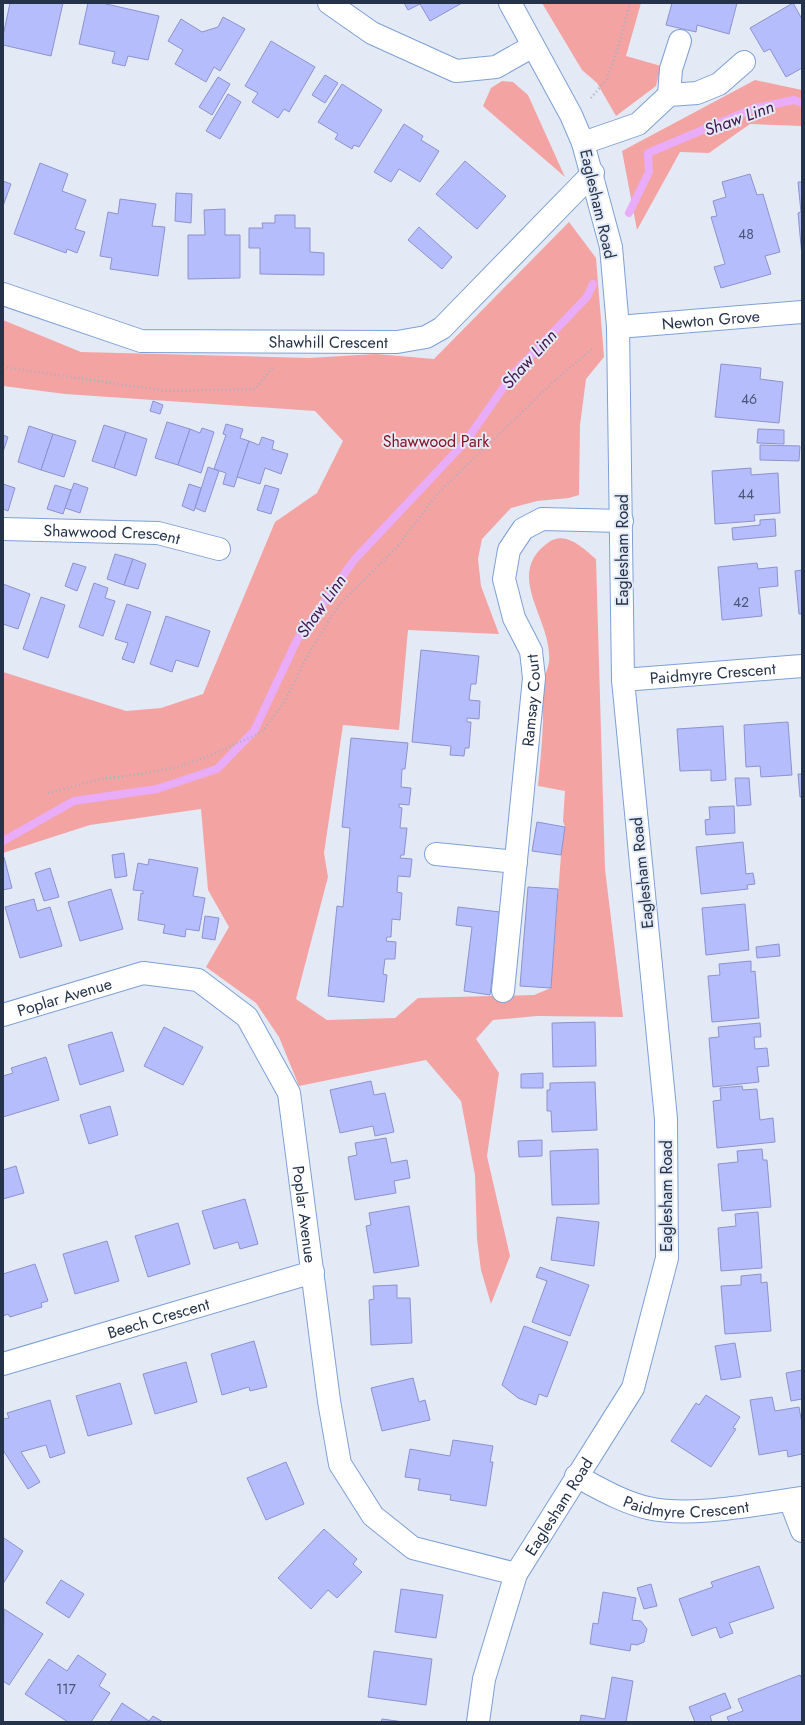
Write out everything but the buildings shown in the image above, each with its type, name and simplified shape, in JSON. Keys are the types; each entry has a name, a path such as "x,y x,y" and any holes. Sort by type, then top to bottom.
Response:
{"street":[{"path":"329,3 372,33 456,71 496,67 533,46"},
{"name":"Eaglesham Road","path":"478,1722 484,1679 516,1574 576,1476 633,1388 667,1258 666,1119 623,680 622,521 618,327 611,246 593,173 583,143 571,115 510,3"},
{"path":"670,95 671,69 680,41"},
{"path":"583,143 638,124 670,95 697,93 719,84 744,62"},
{"name":"Shawhill Crescent","path":"3,294 141,341 397,342 426,338 442,328 593,173"},
{"name":"Newton Grove","path":"618,327 802,312"},
{"name":"Ramsay Court","path":"503,990 534,678 531,651 514,618 504,579 509,550 523,529 542,519 622,521"},
{"name":"Shawwood Crescent","path":"3,529 158,533 219,549"},
{"name":"Paidmyre Crescent","path":"623,680 802,666"},
{"path":"436,854 516,862"},
{"name":"Poplar Avenue","path":"3,1015 143,973 198,980 247,1016 289,1093 329,1401 340,1464 372,1516 413,1548 516,1574"},
{"name":"Beech Crescent","path":"3,1364 313,1272"},
{"name":"Paidmyre Crescent","path":"576,1476 618,1498 648,1508 678,1512 796,1499"},
{"path":"796,1499 802,1531"}],"path":[{"path":"571,115 586,104 607,79 620,41 630,3"},
{"path":"48,792 101,779 135,775 178,767 211,755 262,732 285,701 305,660 338,606 396,548 438,493 550,385 618,327"},
{"path":"3,366 167,391 255,389"}],"green space":[{"path":"542,3 641,3 626,56 661,66 656,86 616,116 597,83 582,70"},
{"path":"755,80 802,90 802,126 750,124 709,153 680,152 637,230 622,151"},
{"path":"502,81 513,82 528,95 565,177 483,106 491,88"},
{"name":"Shawwood Park","path":"569,222 596,258 604,357 586,379 580,425 579,495 569,498 537,501 511,508 482,539 478,559 481,586 499,634 408,630 399,730 343,725 324,853 328,877 296,999 327,1020 395,1018 418,998 534,995 551,988 561,855 565,827 563,821 565,791 538,786 543,722 542,688 549,662 548,646 544,630 529,583 530,569 536,555 549,542 562,538 574,542 596,559 605,869 623,1017 537,1016 493,1020 476,1039 499,1073 487,1156 510,1256 491,1304 481,1270 477,1239 475,1175 461,1101 426,1060 299,1086 279,1037 256,1003 206,967 229,927 208,890 201,809 90,825 3,853 3,672 126,711 161,708 203,694 275,522 317,493 343,441 315,411 65,394 3,386 3,320 81,352 309,358 376,354 434,359"}],"waterway":[{"name":"Shaw Linn","path":"629,213 649,172 648,153 755,108 794,100 802,103"},
{"name":"Shaw Linn","path":"3,841 74,801 157,789 217,769 254,731 297,640 355,559 466,441 513,374 587,297 593,284"}]}
